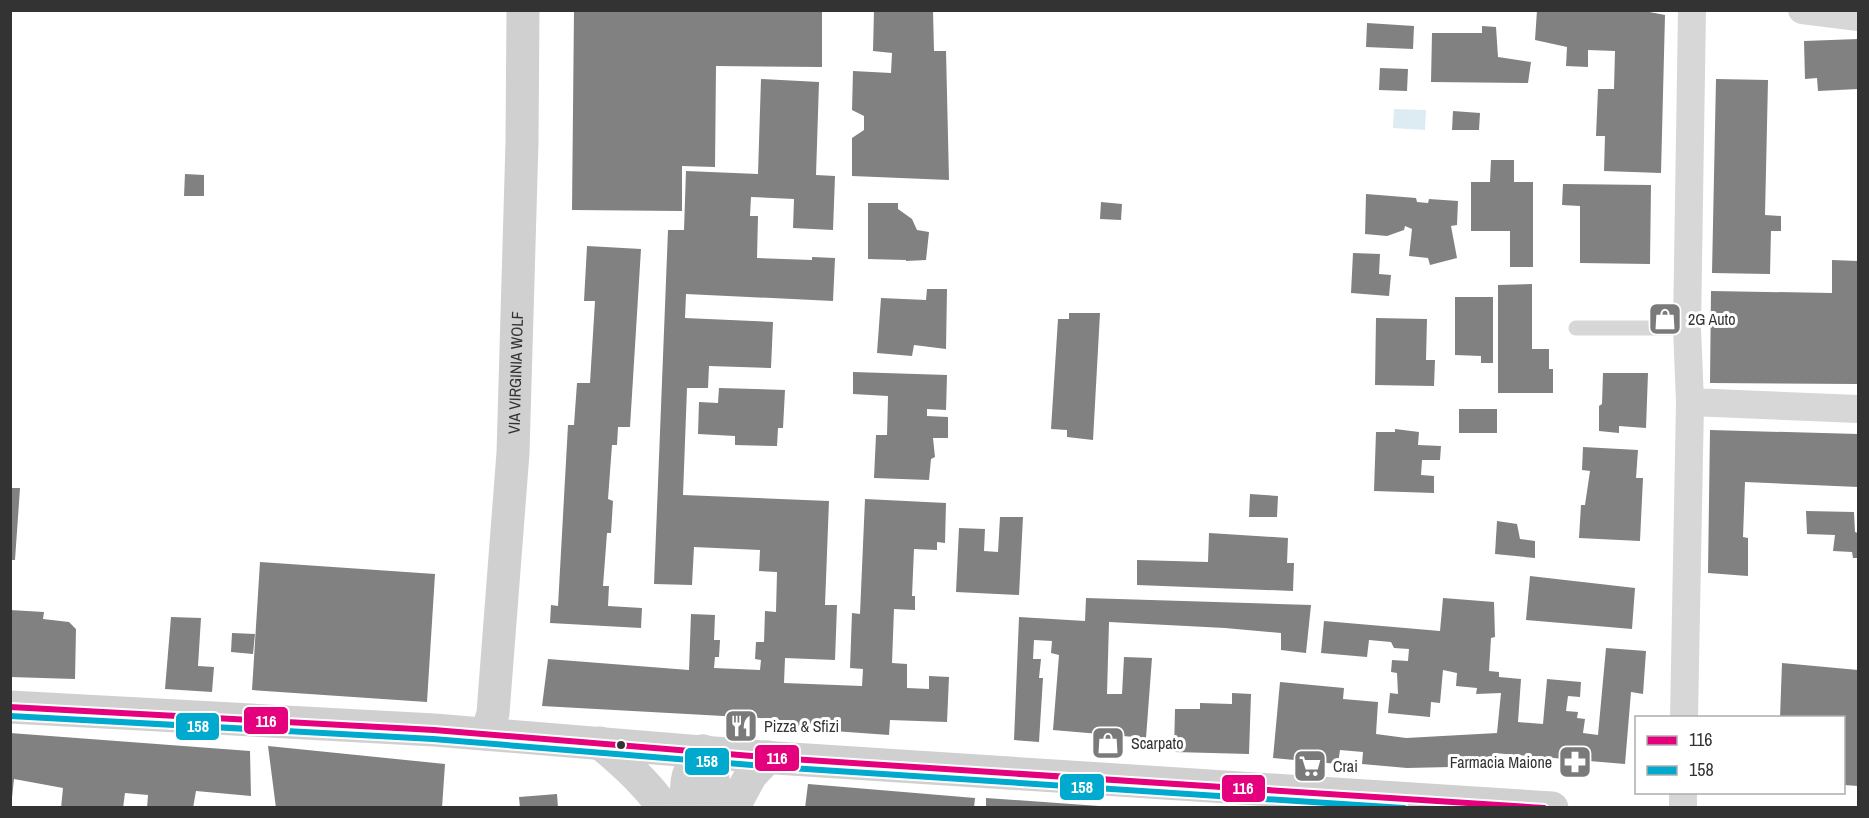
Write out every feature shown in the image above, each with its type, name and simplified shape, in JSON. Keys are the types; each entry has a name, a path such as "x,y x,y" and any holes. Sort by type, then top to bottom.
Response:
{"main road":[{"name":"VIA VIRGINIA WOLF","path":"487,734 493,713 513,453 522,142 523,10"},
{"path":"10,707 487,734 1221,797 1552,807"},
{"path":"600,743 628,766 664,807"},
{"path":"687,807 689,770 703,751"},
{"path":"703,751 713,771 714,807"},
{"path":"733,807 751,775 768,757"}],"street":[{"path":"1684,716 1690,402 1687,328 1692,10"},
{"path":"1802,10 1858,17"},
{"path":"1690,402 1858,409"}],"lane":[{"path":"1576,328 1687,328"}],"shaded area":[{"path":"1394,109 1426,110 1425,130 1393,128"}],"building":[{"path":"574,10 822,10 822,67 716,66 715,167 682,166 682,211 572,210"},
{"path":"874,10 933,10 934,51 946,51 949,180 852,176 852,138 864,130 864,116 852,110 853,71 891,73 892,53 873,51"},
{"path":"1537,10 1639,10 1665,15 1661,173 1604,171 1605,136 1596,136 1598,89 1614,89 1615,51 1588,50 1588,67 1566,66 1567,47 1535,40"},
{"path":"1367,23 1414,26 1413,49 1366,47"},
{"path":"1482,26 1496,27 1498,57 1531,62 1528,83 1431,82 1432,33 1482,33"},
{"path":"1858,39 1858,89 1818,91 1817,78 1805,79 1804,41"},
{"path":"1380,68 1408,69 1407,91 1379,90"},
{"path":"761,79 819,82 816,175 835,176 833,230 793,228 794,199 751,197 750,216 758,216 757,258 812,260 812,257 835,258 833,301 686,294 685,318 773,322 771,368 709,366 708,388 687,388 683,495 829,501 825,605 837,605 835,660 785,658 784,683 862,686 863,669 850,668 852,613 860,614 865,499 946,503 945,543 937,542 937,550 914,549 912,596 915,596 915,610 894,609 892,663 907,664 907,688 929,689 929,676 949,677 947,722 890,720 889,735 778,727 779,719 542,706 548,659 689,670 691,614 715,615 714,640 720,640 719,657 715,657 714,668 760,670 761,660 755,659 756,642 764,642 765,611 776,612 777,572 759,571 760,550 694,547 692,585 654,584 668,230 684,230 686,171 758,174"},
{"path":"1716,79 1768,80 1765,215 1781,216 1781,231 1771,231 1770,274 1712,273"},
{"path":"1453,111 1480,113 1479,130 1452,130"},
{"path":"1491,160 1514,160 1514,182 1533,182 1533,267 1510,267 1510,231 1471,231 1471,182 1490,182"},
{"path":"185,174 204,175 204,196 184,196"},
{"path":"1563,184 1651,185 1650,264 1580,263 1580,206 1562,205"},
{"path":"1366,194 1416,198 1417,202 1428,203 1429,199 1458,201 1457,225 1451,226 1457,258 1430,265 1428,258 1409,256 1412,229 1405,226 1404,230 1387,236 1365,234"},
{"path":"1101,202 1122,204 1121,220 1100,219"},
{"path":"868,203 898,203 898,209 912,219 917,230 929,232 926,260 868,259"},
{"path":"587,246 641,249 630,427 618,427 617,445 612,445 608,499 613,501 611,533 607,533 603,586 609,586 608,606 642,608 641,628 550,623 551,605 558,606 568,425 574,425 577,383 590,383 595,301 584,301"},
{"path":"1353,253 1380,254 1379,274 1391,275 1389,296 1351,293"},
{"path":"1832,260 1858,261 1858,384 1710,383 1711,291 1832,293"},
{"path":"1532,284 1532,349 1549,349 1549,369 1553,369 1553,393 1498,393 1498,285"},
{"path":"927,289 947,289 946,349 914,345 912,356 877,353 881,298 926,300"},
{"path":"1455,297 1493,297 1493,363 1481,363 1481,356 1455,355"},
{"path":"1069,313 1100,313 1093,440 1067,437 1067,430 1051,429 1058,319 1069,319"},
{"path":"1376,318 1427,319 1426,360 1435,360 1434,386 1375,385"},
{"path":"853,372 947,375 946,410 927,409 927,416 948,417 948,438 933,438 935,457 931,459 929,480 874,478 876,435 887,435 888,396 853,394"},
{"path":"1603,373 1648,373 1646,428 1619,426 1619,433 1599,431"},
{"path":"719,388 785,390 783,428 778,428 777,446 735,445 735,436 698,434 699,402 718,403"},
{"path":"1459,409 1497,409 1497,433 1459,433"},
{"path":"1395,429 1419,432 1418,445 1441,446 1440,460 1422,460 1421,475 1434,476 1434,493 1374,491 1376,432 1395,432"},
{"path":"1710,430 1858,434 1858,487 1745,482 1743,537 1748,538 1748,576 1708,573"},
{"path":"1583,447 1638,450 1636,478 1643,478 1640,541 1579,538 1581,505 1585,505 1590,471 1582,470"},
{"path":"10,488 20,488 15,560 10,560"},
{"path":"1250,494 1278,496 1277,517 1249,517"},
{"path":"1806,511 1854,512 1855,532 1858,533 1858,558 1853,558 1852,552 1833,551 1835,535 1807,534"},
{"path":"1000,517 1023,517 1019,595 956,592 959,528 985,529 984,551 998,552"},
{"path":"1497,521 1517,524 1520,539 1535,541 1535,558 1495,554"},
{"path":"1209,533 1288,538 1287,563 1294,563 1293,591 1137,585 1137,560 1208,562"},
{"path":"260,562 435,574 427,702 252,690"},
{"path":"1530,576 1635,588 1632,629 1526,620"},
{"path":"1086,598 1311,605 1306,653 1281,650 1281,633 1109,622 1107,694 1122,694 1124,657 1152,658 1146,738 1053,730 1059,655 1051,653 1052,641 1034,640 1033,659 1041,659 1039,678 1043,678 1039,742 1014,740 1019,617 1085,621"},
{"path":"1443,598 1494,602 1495,637 1491,638 1489,671 1499,672 1499,677 1521,679 1518,722 1543,724 1547,679 1581,682 1580,697 1568,696 1566,711 1578,712 1577,718 1585,719 1583,733 1598,735 1606,648 1646,651 1643,694 1631,692 1625,764 1494,753 1493,766 1407,768 1362,764 1363,752 1340,750 1338,764 1273,758 1280,682 1344,688 1343,699 1378,702 1376,734 1406,738 1497,733 1501,693 1476,694 1477,688 1456,686 1457,673 1443,670 1440,703 1431,702 1430,717 1388,713 1390,693 1398,694 1397,673 1391,672 1392,660 1408,661 1409,649 1394,648 1391,642 1369,640 1367,657 1321,653 1324,621 1440,631"},
{"path":"10,610 44,612 43,619 69,622 76,629 75,679 10,677"},
{"path":"171,617 201,618 198,666 214,667 212,692 165,689"},
{"path":"232,633 255,634 253,654 231,652"},
{"path":"1782,663 1858,670 1858,786 1845,785 1845,716 1780,716"},
{"path":"1232,693 1251,694 1249,754 1174,752 1175,709 1200,709 1200,703 1232,704"},
{"path":"10,733 250,751 251,796 196,791 193,808 147,808 148,795 125,793 123,808 61,808 63,788 14,779 12,798 10,798"},
{"path":"268,746 445,764 442,808 276,808"},
{"path":"808,784 975,798 974,808 805,808"},
{"path":"557,794 558,808 520,808 519,797"},
{"path":"986,798 1099,806 1099,808 986,808"}],"transit line":[{"name":"116","path":"10,707 434,730 776,758 1544,808"},
{"name":"158","path":"10,716 433,739 775,767 1404,808"}],"place":[{"name":"2G Auto","path":"1665,319"},
{"name":"Pizza & Sfizi","path":"741,726"},
{"name":"Scarpato","path":"1108,743"},
{"name":"Farmacia Maione","path":"1575,762"},
{"name":"Crai","path":"1310,766"}]}
